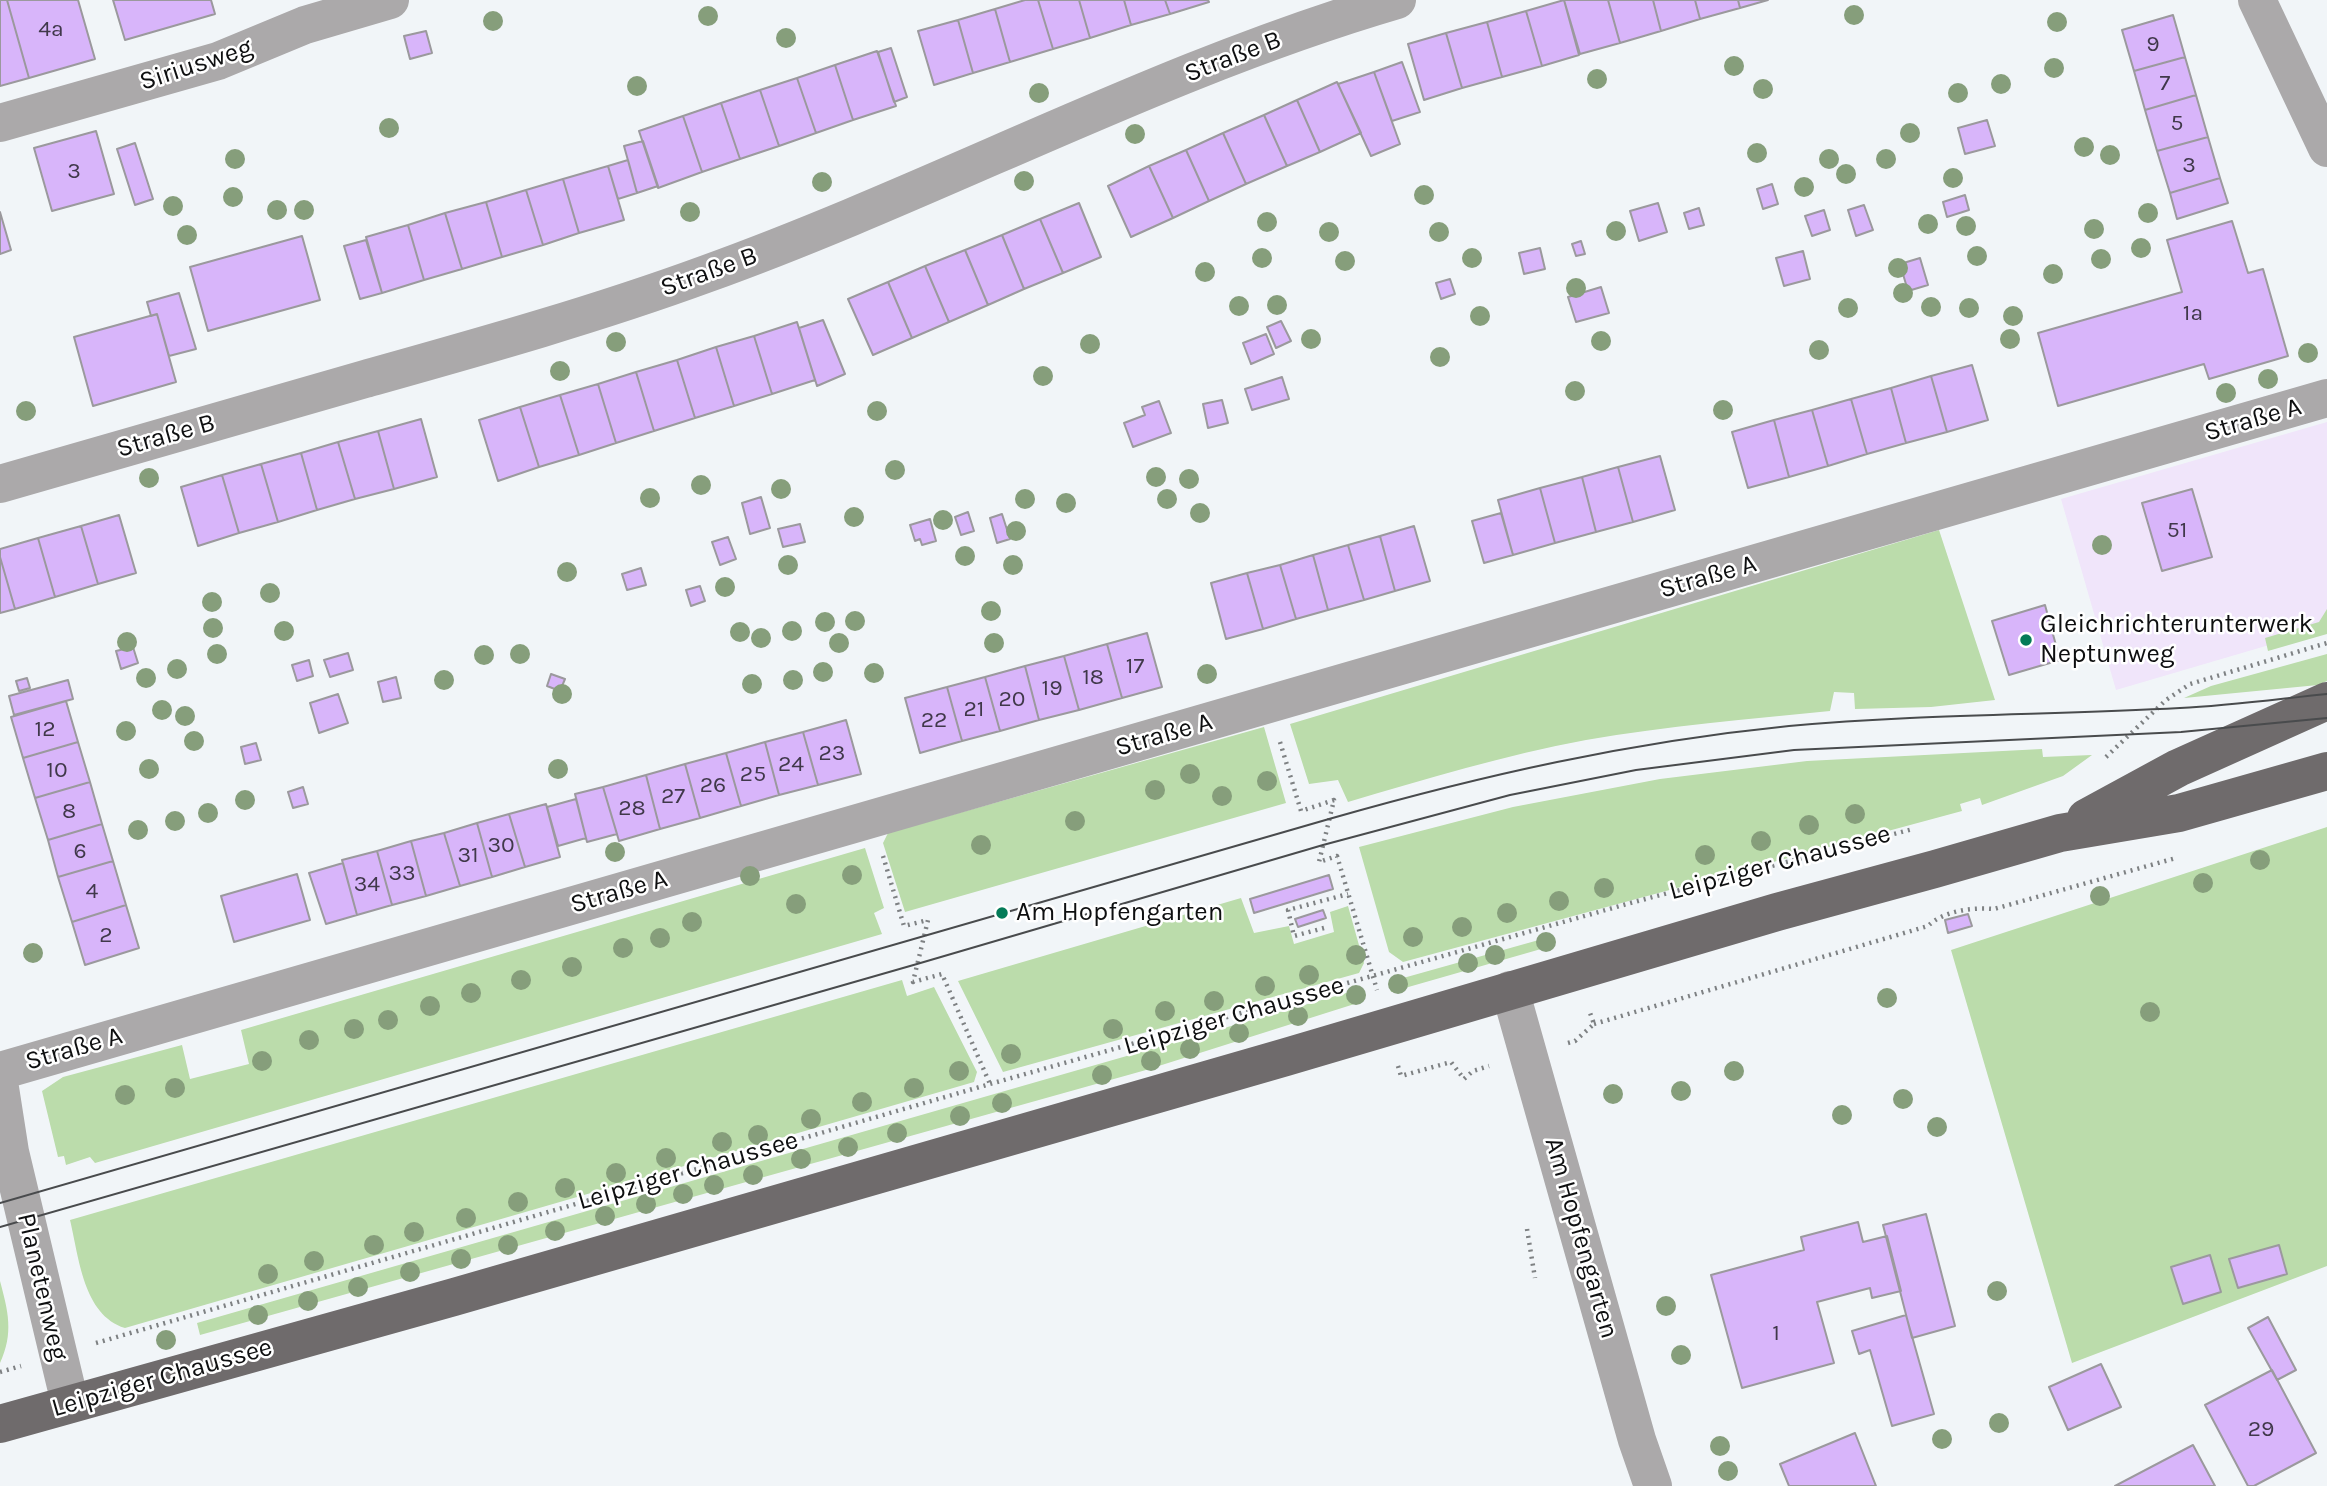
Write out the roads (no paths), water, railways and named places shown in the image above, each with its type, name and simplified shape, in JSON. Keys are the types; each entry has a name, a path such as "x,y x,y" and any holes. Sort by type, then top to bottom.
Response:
{"main road":[{"name":"Leipziger Chaussee","path":"2060,833 2178,768 2327,701"},
{"name":"Leipziger Chaussee","path":"0,1424 467,1293 1777,912 2060,833 2179,813 2327,771"}],"street":[{"name":"Siriusweg","path":"0,123 218,61 305,25 390,0"},
{"name":"Straße B","path":"0,484 502,340 706,274 836,223 1211,65 1397,0"},
{"path":"2257,0 2314,90 2327,148"},
{"name":"Straße A","path":"0,1071 2327,398"},
{"name":"Am Hopfengarten","path":"1510,990 1637,1440 1653,1486"},
{"name":"Planetenweg","path":"0,1088 10,1152 70,1403"}],"tram line":[{"path":"0,1203 1329,819 1500,774 1672,741 1789,726 1887,719 2198,707 2327,694"},
{"path":"0,1227 1323,845 1510,795 1636,770 1794,750 2181,732 2327,718"}],"place":[{"name":"Gleichrichterunterwerk Neptunweg","path":"2026,640"},
{"name":"Am Hopfengarten","path":"1002,913"}]}
